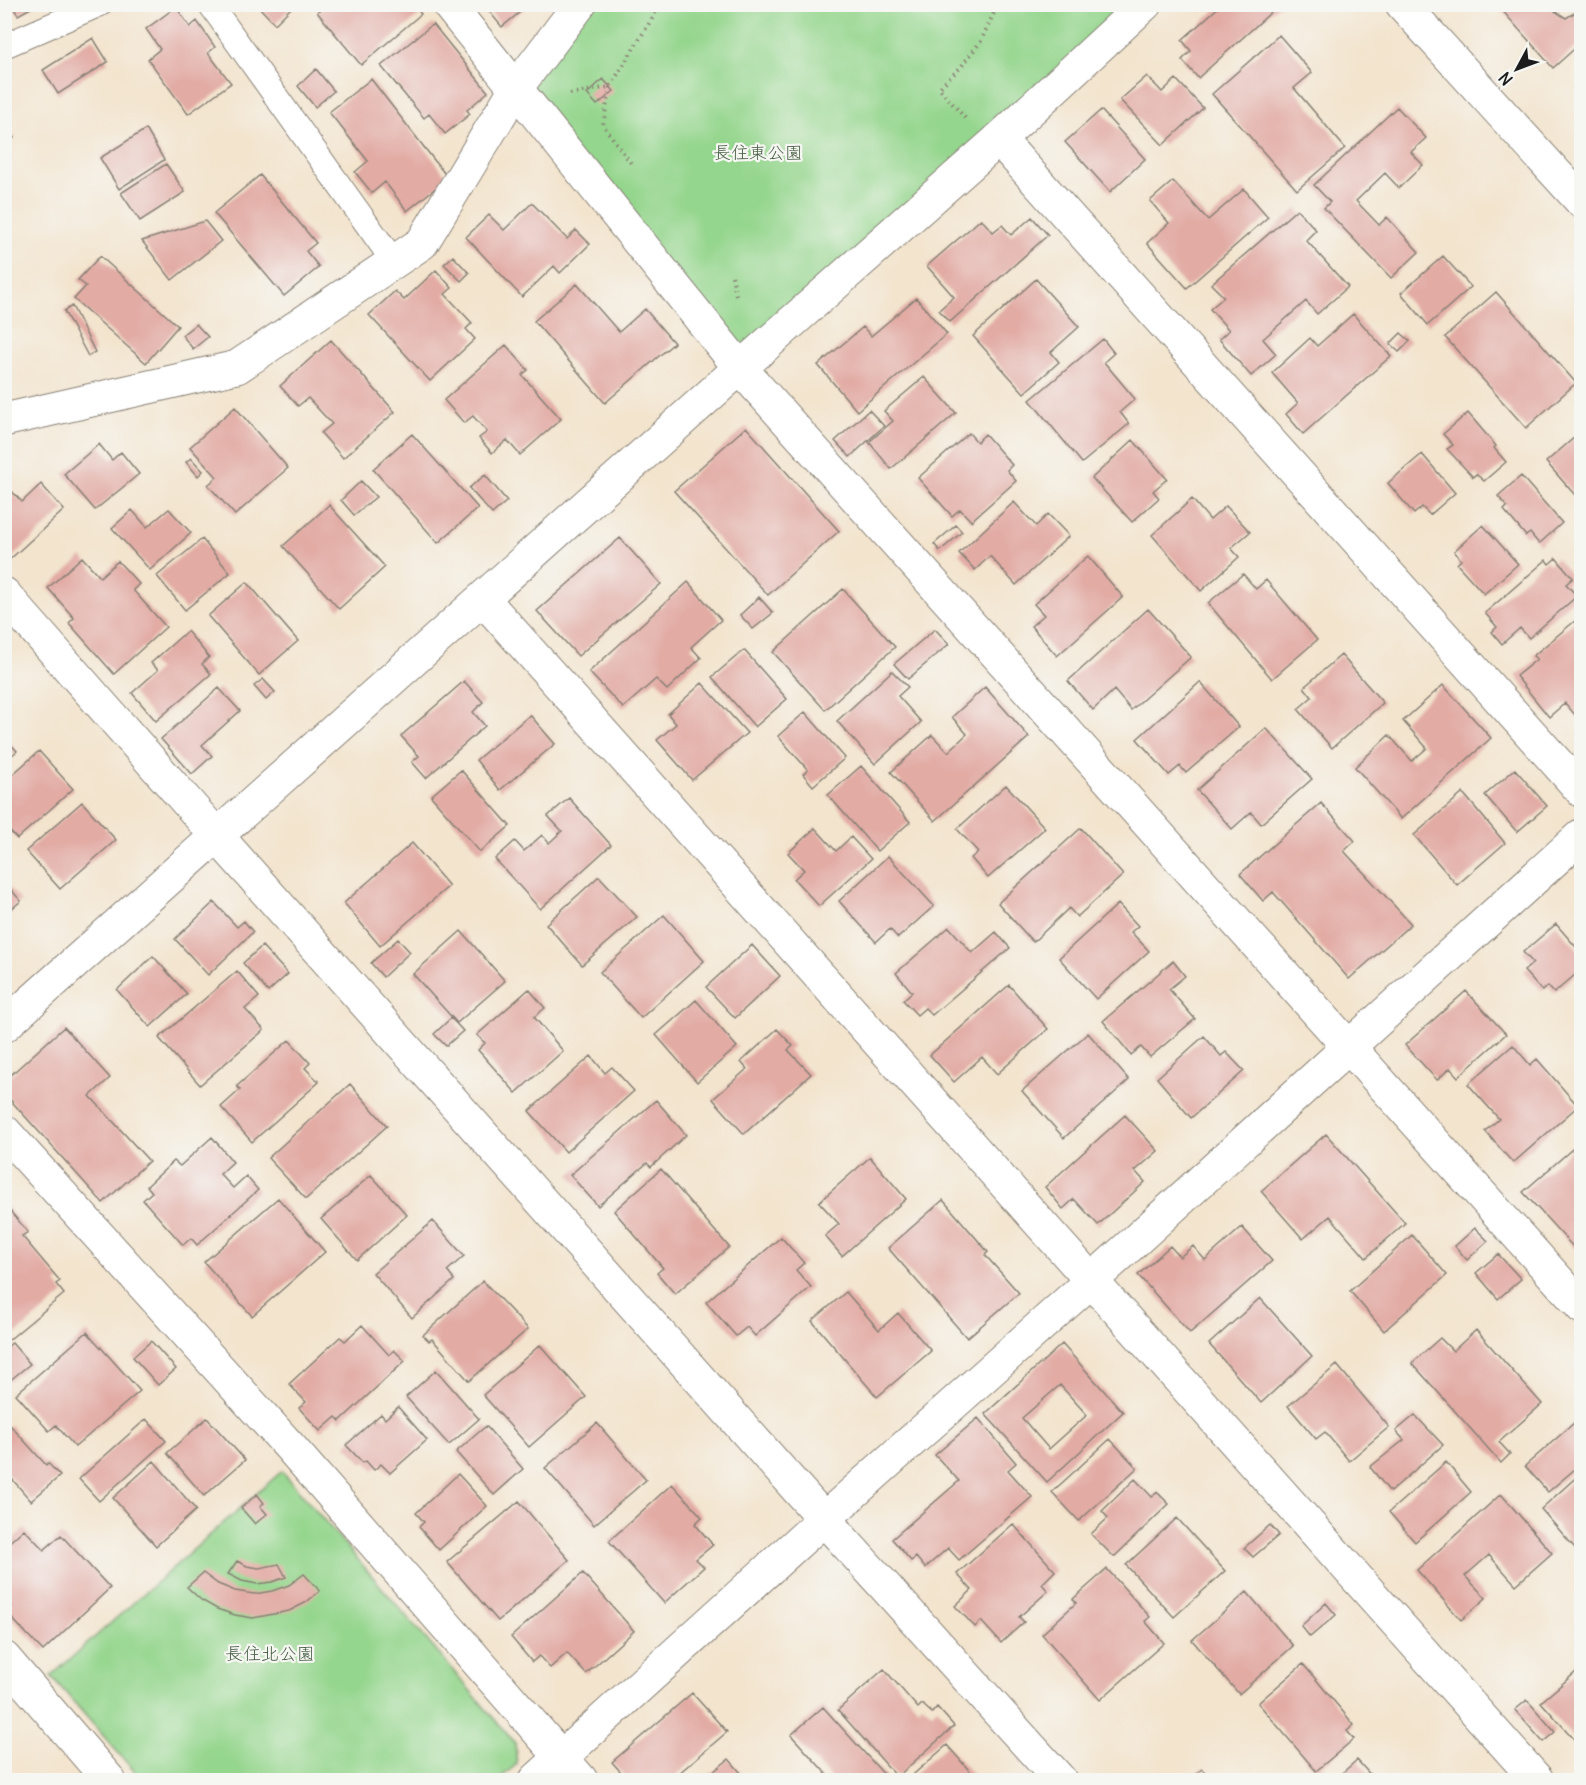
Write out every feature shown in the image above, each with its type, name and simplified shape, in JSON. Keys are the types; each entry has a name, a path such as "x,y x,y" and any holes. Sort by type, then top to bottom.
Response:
{"street":[{"path":"448,4 740,368 1581,1307"},
{"path":"4,420 237,367 422,243 516,88 580,4"},
{"path":"4,1026 999,139 1145,4"},
{"path":"1402,4 1581,202"},
{"path":"999,139 1581,791"},
{"path":"4,594 824,1520 1060,1780"},
{"path":"483,599 1537,1780"},
{"path":"536,1780 571,1769 824,1520 1091,1281 1581,835"},
{"path":"4,1131 291,1448 571,1769"},
{"path":"4,1658 109,1780"}],"lane":[{"path":"4,46 100,4"},
{"path":"210,4 394,262"}],"path":[{"path":"638,171 603,125 610,87 661,4"},
{"path":"967,120 939,88 961,67 981,41 998,4"},
{"path":"516,88 556,96 610,87"}],"green space":[{"name":"長住東公園","path":"580,5 1145,5 740,368 516,88"},
{"name":"長住北公園","path":"282,1471 515,1743 517,1764 498,1780 142,1780 51,1676"}],"building":[{"path":"11,4 38,4 18,15"},
{"path":"256,4 295,4 275,24"},
{"path":"326,4 413,4 421,14 361,65 317,12"},
{"path":"483,4 524,4 526,7 502,27"},
{"path":"1222,4 1280,4 1198,78 1182,60 1191,51 1182,40"},
{"path":"1503,4 1544,4 1566,18 1582,8 1582,42 1553,68 1500,8"},
{"path":"176,7 190,27 197,21 215,47 208,53 231,83 188,114 148,59 160,49 146,29"},
{"path":"433,24 488,92 467,110 470,114 445,134 429,114 424,118 381,66"},
{"path":"1279,35 1312,73 1294,88 1345,148 1297,190 1212,94"},
{"path":"93,38 108,62 58,94 43,70"},
{"path":"316,69 334,91 315,107 298,86"},
{"path":"1147,76 1162,92 1176,79 1203,108 1163,145 1120,100"},
{"path":"371,79 448,178 407,211 385,182 372,193 355,172 368,161 329,112"},
{"path":"603,79 614,91 597,105 587,94"},
{"path":"1397,107 1426,138 1411,152 1423,165 1399,188 1385,173 1356,201 1379,225 1387,217 1419,252 1391,278 1324,208 1330,202 1314,185"},
{"path":"1101,110 1145,159 1110,192 1065,142"},
{"path":"4,124 14,138 4,144"},
{"path":"146,129 164,160 119,189 100,158"},
{"path":"166,164 185,192 140,221 121,193"},
{"path":"260,175 316,243 306,251 319,267 284,296 214,213"},
{"path":"1173,181 1208,220 1244,189 1268,217 1187,288 1147,243 1169,223 1150,201"},
{"path":"532,203 567,239 576,230 590,244 560,273 554,266 522,297 466,237 489,215 504,230"},
{"path":"1297,209 1316,230 1306,240 1348,287 1317,314 1306,301 1263,339 1276,354 1251,376 1219,339 1229,330 1210,309 1224,297 1211,284"},
{"path":"1032,217 1048,235 950,322 939,310 954,297 927,266 981,219 993,232 1002,225 1011,235"},
{"path":"205,221 221,241 172,280 142,241"},
{"path":"100,256 178,326 146,363 74,299 86,286 78,280"},
{"path":"453,256 469,273 461,281 444,264"},
{"path":"1443,256 1471,287 1428,325 1401,293"},
{"path":"436,270 452,288 445,294 472,323 466,329 475,339 430,381 369,315 395,291 404,300"},
{"path":"1036,279 1079,327 1051,352 1059,362 1024,393 973,336"},
{"path":"577,284 619,332 645,309 674,343 605,403 534,321"},
{"path":"1496,292 1576,383 1526,428 1445,337"},
{"path":"916,298 947,334 857,411 818,365 863,327 871,336"},
{"path":"72,306 95,352 88,356 64,311"},
{"path":"1353,314 1391,356 1303,434 1286,414 1298,403 1272,373 1310,338 1317,346"},
{"path":"196,324 208,337 193,349 182,335"},
{"path":"1401,333 1410,341 1399,352 1390,344"},
{"path":"1103,339 1114,353 1104,362 1135,399 1120,412 1129,424 1082,463 1030,400"},
{"path":"331,340 395,412 343,458 321,433 332,424 308,398 298,406 280,386"},
{"path":"506,345 528,370 522,375 561,419 520,455 507,440 492,453 479,438 487,432 473,416 464,423 444,400"},
{"path":"924,377 956,413 891,469 869,442 893,421 884,411"},
{"path":"235,407 288,468 235,515 208,485 217,477 190,447"},
{"path":"869,410 884,426 850,457 835,441"},
{"path":"1468,413 1496,446 1494,448 1506,462 1484,481 1476,474 1473,477 1447,449 1453,445 1443,434"},
{"path":"746,427 839,531 768,595 674,491"},
{"path":"1582,431 1582,503 1546,462"},
{"path":"969,433 977,442 985,434 1012,465 1007,470 1016,481 971,521 960,509 952,516 918,478"},
{"path":"412,434 478,508 438,543 373,469"},
{"path":"1133,440 1167,479 1153,491 1159,498 1132,522 1092,478"},
{"path":"99,444 112,460 121,452 139,474 95,510 64,474"},
{"path":"1422,454 1455,493 1430,515 1422,507 1414,514 1388,483"},
{"path":"191,458 203,471 198,476 186,462"},
{"path":"485,475 507,501 492,514 469,488"},
{"path":"1521,476 1562,523 1539,544 1530,533 1526,536 1504,510 1507,507 1498,496"},
{"path":"361,481 376,497 354,515 341,500"},
{"path":"4,483 22,502 41,484 64,510 8,561 4,557"},
{"path":"1192,499 1210,520 1226,506 1250,532 1231,548 1239,557 1201,591 1152,535"},
{"path":"1014,502 1036,526 1048,514 1069,536 1016,585 990,556 975,570 959,553"},
{"path":"329,505 385,567 339,609 283,546"},
{"path":"169,509 191,533 150,570 112,528 132,510 147,527"},
{"path":"956,525 962,532 940,551 934,544"},
{"path":"1483,525 1518,564 1484,594 1457,564 1461,560 1454,551"},
{"path":"620,538 661,584 578,656 537,611"},
{"path":"202,539 230,573 185,610 157,576"},
{"path":"1088,556 1123,597 1057,656 1031,626 1044,615 1034,604"},
{"path":"82,557 100,577 118,561 139,584 133,590 166,627 114,674 69,623 74,618 48,588"},
{"path":"1556,558 1573,578 1566,584 1577,596 1529,638 1520,628 1502,644 1492,632 1497,627 1485,613 1546,560 1549,564"},
{"path":"1243,574 1256,589 1266,580 1317,640 1272,679 1208,603"},
{"path":"247,582 298,641 259,675 208,616"},
{"path":"688,582 721,620 691,647 701,658 667,690 656,679 623,708 589,672"},
{"path":"843,589 895,647 825,710 773,652"},
{"path":"759,597 773,613 753,629 740,615"},
{"path":"1148,609 1191,657 1131,710 1114,690 1093,710 1068,681"},
{"path":"1582,615 1582,723 1565,703 1549,717 1516,676 1537,659 1533,656"},
{"path":"935,629 949,644 908,679 894,664"},
{"path":"187,631 209,657 202,664 211,674 156,721 132,693 158,670 151,663"},
{"path":"744,650 787,699 755,727 712,677"},
{"path":"1341,655 1383,703 1332,748 1298,709 1312,697 1304,687"},
{"path":"892,671 908,687 898,696 921,722 875,764 837,721"},
{"path":"263,679 275,692 266,700 254,686"},
{"path":"464,681 483,702 473,712 485,726 426,778 412,762 419,756 401,736"},
{"path":"1200,682 1239,727 1186,773 1180,766 1169,775 1137,739"},
{"path":"702,683 747,733 692,780 657,740 676,724 668,714"},
{"path":"1443,685 1491,738 1401,819 1355,767 1389,735 1412,761 1427,748 1403,721"},
{"path":"985,687 1029,737 935,821 891,772 932,735 948,752 967,734 952,717"},
{"path":"219,688 240,711 202,745 212,756 192,774 161,739"},
{"path":"805,712 845,758 813,786 803,774 808,770 778,736"},
{"path":"530,715 555,744 500,790 476,760"},
{"path":"1266,728 1312,779 1261,824 1251,812 1232,829 1197,790"},
{"path":"4,737 17,751 4,762"},
{"path":"39,751 73,789 17,839 4,825 4,782"},
{"path":"861,766 910,822 877,851 828,795"},
{"path":"1515,769 1547,806 1517,832 1485,795"},
{"path":"461,770 510,826 480,852 431,796"},
{"path":"1006,785 1045,828 988,878 971,858 978,852 957,829"},
{"path":"1463,793 1505,843 1457,885 1414,835"},
{"path":"569,798 611,845 540,909 495,859 515,841 524,851 542,835 549,843 562,831 548,816"},
{"path":"82,802 116,840 60,889 26,851"},
{"path":"1321,803 1355,841 1344,851 1411,924 1349,979 1273,892 1263,901 1240,874"},
{"path":"815,828 836,851 851,837 871,859 819,906 794,879 804,870 788,853"},
{"path":"1081,828 1123,875 1077,917 1069,908 1033,942 998,903"},
{"path":"412,843 449,886 380,946 344,903"},
{"path":"888,856 934,906 898,938 890,929 876,942 839,901"},
{"path":"599,876 637,917 582,965 546,924"},
{"path":"4,882 21,901 4,915"},
{"path":"214,902 237,927 244,921 253,932 208,975 175,939"},
{"path":"1118,904 1138,926 1131,932 1149,951 1096,999 1059,958"},
{"path":"664,915 704,961 641,1018 600,972"},
{"path":"1556,924 1582,954 1582,969 1554,993 1548,986 1542,991 1524,971 1533,963 1523,952"},
{"path":"949,927 972,953 996,932 1010,948 932,1015 925,1008 917,1015 903,1000 912,992 896,973"},
{"path":"461,931 505,981 457,1023 413,974"},
{"path":"398,939 410,952 383,977 371,963"},
{"path":"752,945 780,976 735,1018 706,987"},
{"path":"262,946 288,974 268,992 243,963"},
{"path":"153,956 187,994 150,1027 117,990"},
{"path":"1173,961 1185,976 1169,989 1195,1019 1150,1057 1141,1047 1131,1055 1103,1021"},
{"path":"237,971 259,997 245,1009 264,1030 200,1085 159,1038"},
{"path":"1009,985 1048,1029 997,1074 982,1057 954,1082 930,1055"},
{"path":"529,989 545,1008 534,1017 563,1051 516,1093 478,1050 485,1043 477,1035"},
{"path":"1466,991 1506,1034 1458,1077 1450,1068 1437,1080 1405,1045"},
{"path":"696,1000 737,1047 697,1082 656,1035"},
{"path":"451,1018 463,1031 446,1046 434,1034"},
{"path":"64,1027 110,1078 90,1096 149,1161 103,1203 4,1093 4,1081"},
{"path":"777,1029 793,1046 788,1050 811,1074 744,1134 713,1099 747,1069 741,1062"},
{"path":"1088,1033 1129,1080 1064,1138 1022,1091"},
{"path":"1204,1036 1221,1056 1226,1052 1244,1071 1191,1118 1157,1078"},
{"path":"289,1040 310,1063 305,1068 319,1082 252,1142 221,1107 240,1090 237,1086"},
{"path":"1513,1045 1530,1065 1537,1059 1578,1106 1513,1163 1485,1131 1499,1119 1468,1084"},
{"path":"591,1056 605,1073 612,1067 634,1091 566,1152 529,1111"},
{"path":"350,1084 387,1126 306,1199 268,1158"},
{"path":"656,1100 686,1135 651,1167 647,1163 598,1206 570,1175"},
{"path":"1125,1115 1158,1151 1135,1171 1145,1182 1098,1225 1074,1199 1063,1209 1045,1187"},
{"path":"1326,1134 1405,1223 1366,1258 1330,1216 1303,1239 1261,1191"},
{"path":"212,1137 233,1162 220,1174 233,1188 246,1176 258,1190 197,1245 191,1238 183,1245 143,1200 152,1192 147,1186 174,1161 180,1166"},
{"path":"1579,1143 1582,1146 1582,1243 1575,1249 1523,1192"},
{"path":"870,1157 906,1199 842,1256 825,1236 839,1224 819,1202"},
{"path":"661,1169 729,1247 675,1294 657,1273 663,1268 614,1211"},
{"path":"371,1175 407,1215 357,1260 321,1219"},
{"path":"278,1198 325,1252 252,1316 204,1262"},
{"path":"943,1200 988,1252 985,1255 1019,1293 967,1338 888,1248"},
{"path":"4,1204 28,1232 22,1236 60,1281 56,1284 64,1294 4,1344"},
{"path":"433,1221 464,1256 447,1271 454,1280 412,1318 373,1273"},
{"path":"1242,1227 1272,1261 1190,1333 1138,1275 1170,1246 1180,1257 1193,1246 1205,1260"},
{"path":"1475,1228 1488,1241 1467,1260 1455,1246"},
{"path":"1412,1235 1447,1275 1384,1331 1350,1291"},
{"path":"781,1237 804,1263 796,1270 811,1287 755,1336 747,1327 736,1336 706,1302"},
{"path":"1498,1254 1521,1279 1498,1299 1476,1273"},
{"path":"483,1281 528,1329 469,1381 432,1339 429,1341 423,1335"},
{"path":"846,1292 879,1330 898,1313 931,1351 877,1397 812,1321"},
{"path":"1260,1298 1312,1356 1261,1403 1209,1344"},
{"path":"362,1325 389,1355 394,1350 405,1361 340,1421 336,1417 320,1431 299,1408 306,1402 289,1384 340,1337 345,1341"},
{"path":"1476,1330 1542,1404 1499,1442 1510,1454 1501,1463 1412,1363 1440,1338 1453,1351"},
{"path":"87,1332 140,1391 75,1447 56,1425 49,1431 16,1394"},
{"path":"151,1341 176,1369 158,1385 133,1357"},
{"path":"12,1343 30,1364 9,1381 4,1376 4,1349"},
{"path":"1062,1344 1123,1412 1047,1482 985,1414","holes":["1060,1385 1087,1415 1049,1449 1022,1418"]},
{"path":"540,1345 586,1397 529,1447 483,1395"},
{"path":"1337,1365 1389,1427 1349,1461 1325,1432 1316,1439 1288,1406"},
{"path":"436,1370 479,1419 449,1445 406,1397"},
{"path":"398,1407 427,1440 390,1473 381,1464 374,1470 366,1461 363,1463 346,1445 381,1414 385,1419"},
{"path":"1415,1415 1443,1445 1390,1492 1370,1467 1404,1440 1396,1431"},
{"path":"1582,1416 1582,1463 1548,1492 1525,1466"},
{"path":"207,1418 245,1460 204,1496 167,1453"},
{"path":"978,1418 1016,1463 1008,1470 1032,1497 959,1560 948,1548 925,1568 916,1557 911,1561 892,1539 959,1481 935,1455"},
{"path":"146,1419 166,1441 99,1501 79,1479"},
{"path":"597,1423 646,1480 594,1525 545,1468"},
{"path":"10,1425 46,1465 48,1463 60,1476 31,1501 5,1471 5,1430"},
{"path":"486,1426 523,1469 494,1495 456,1452"},
{"path":"1110,1439 1137,1468 1079,1521 1052,1492"},
{"path":"154,1461 196,1510 156,1546 113,1498"},
{"path":"1446,1462 1471,1492 1415,1542 1389,1512"},
{"path":"1582,1472 1582,1556 1541,1509"},
{"path":"458,1474 487,1506 439,1550 419,1527 424,1522 416,1513"},
{"path":"1135,1479 1152,1497 1157,1492 1169,1504 1114,1557 1091,1534 1108,1518 1102,1511"},
{"path":"672,1484 702,1517 695,1524 713,1545 696,1559 704,1567 664,1603 609,1541"},
{"path":"257,1494 264,1503 260,1506 267,1514 255,1524 241,1508"},
{"path":"1501,1494 1552,1553 1516,1585 1489,1555 1465,1576 1486,1598 1461,1620 1417,1570"},
{"path":"519,1501 569,1560 498,1621 447,1562"},
{"path":"1177,1518 1225,1571 1174,1617 1126,1565"},
{"path":"1013,1524 1055,1571 1042,1584 1048,1591 1019,1617 1024,1622 1001,1643 981,1621 975,1627 955,1606 972,1590 957,1574"},
{"path":"1270,1525 1279,1535 1253,1557 1244,1548"},
{"path":"24,1529 44,1550 61,1535 110,1588 43,1651 5,1611 12,1606 4,1598 4,1547"},
{"path":"237,1561 259,1568 279,1564 286,1577 257,1584 242,1581 228,1574"},
{"path":"1107,1569 1150,1617 1145,1621 1164,1643 1100,1700 1042,1634 1076,1603 1073,1599"},
{"path":"203,1573 218,1584 235,1591 254,1594 289,1585 304,1574 320,1591 305,1603 289,1611 253,1618 217,1609 201,1600 187,1587"},
{"path":"583,1573 634,1631 586,1674 567,1653 550,1668 539,1656 532,1662 511,1637"},
{"path":"1247,1592 1293,1646 1239,1694 1192,1640"},
{"path":"1326,1603 1336,1615 1310,1637 1301,1626"},
{"path":"1303,1664 1354,1725 1347,1731 1354,1739 1316,1771 1258,1703"},
{"path":"1582,1667 1582,1748 1541,1702"},
{"path":"884,1669 918,1708 922,1704 932,1713 937,1707 954,1726 897,1777 838,1710"},
{"path":"692,1693 727,1732 671,1780 628,1780 612,1762"},
{"path":"1527,1700 1555,1732 1543,1742 1515,1710"},
{"path":"823,1707 889,1780 832,1780 791,1735"},
{"path":"947,1745 974,1776 969,1780 907,1780"},
{"path":"729,1759 747,1780 703,1780"},
{"path":"1357,1760 1375,1780 1334,1780"},
{"path":"1202,1769 1212,1780 1188,1780"}]}
